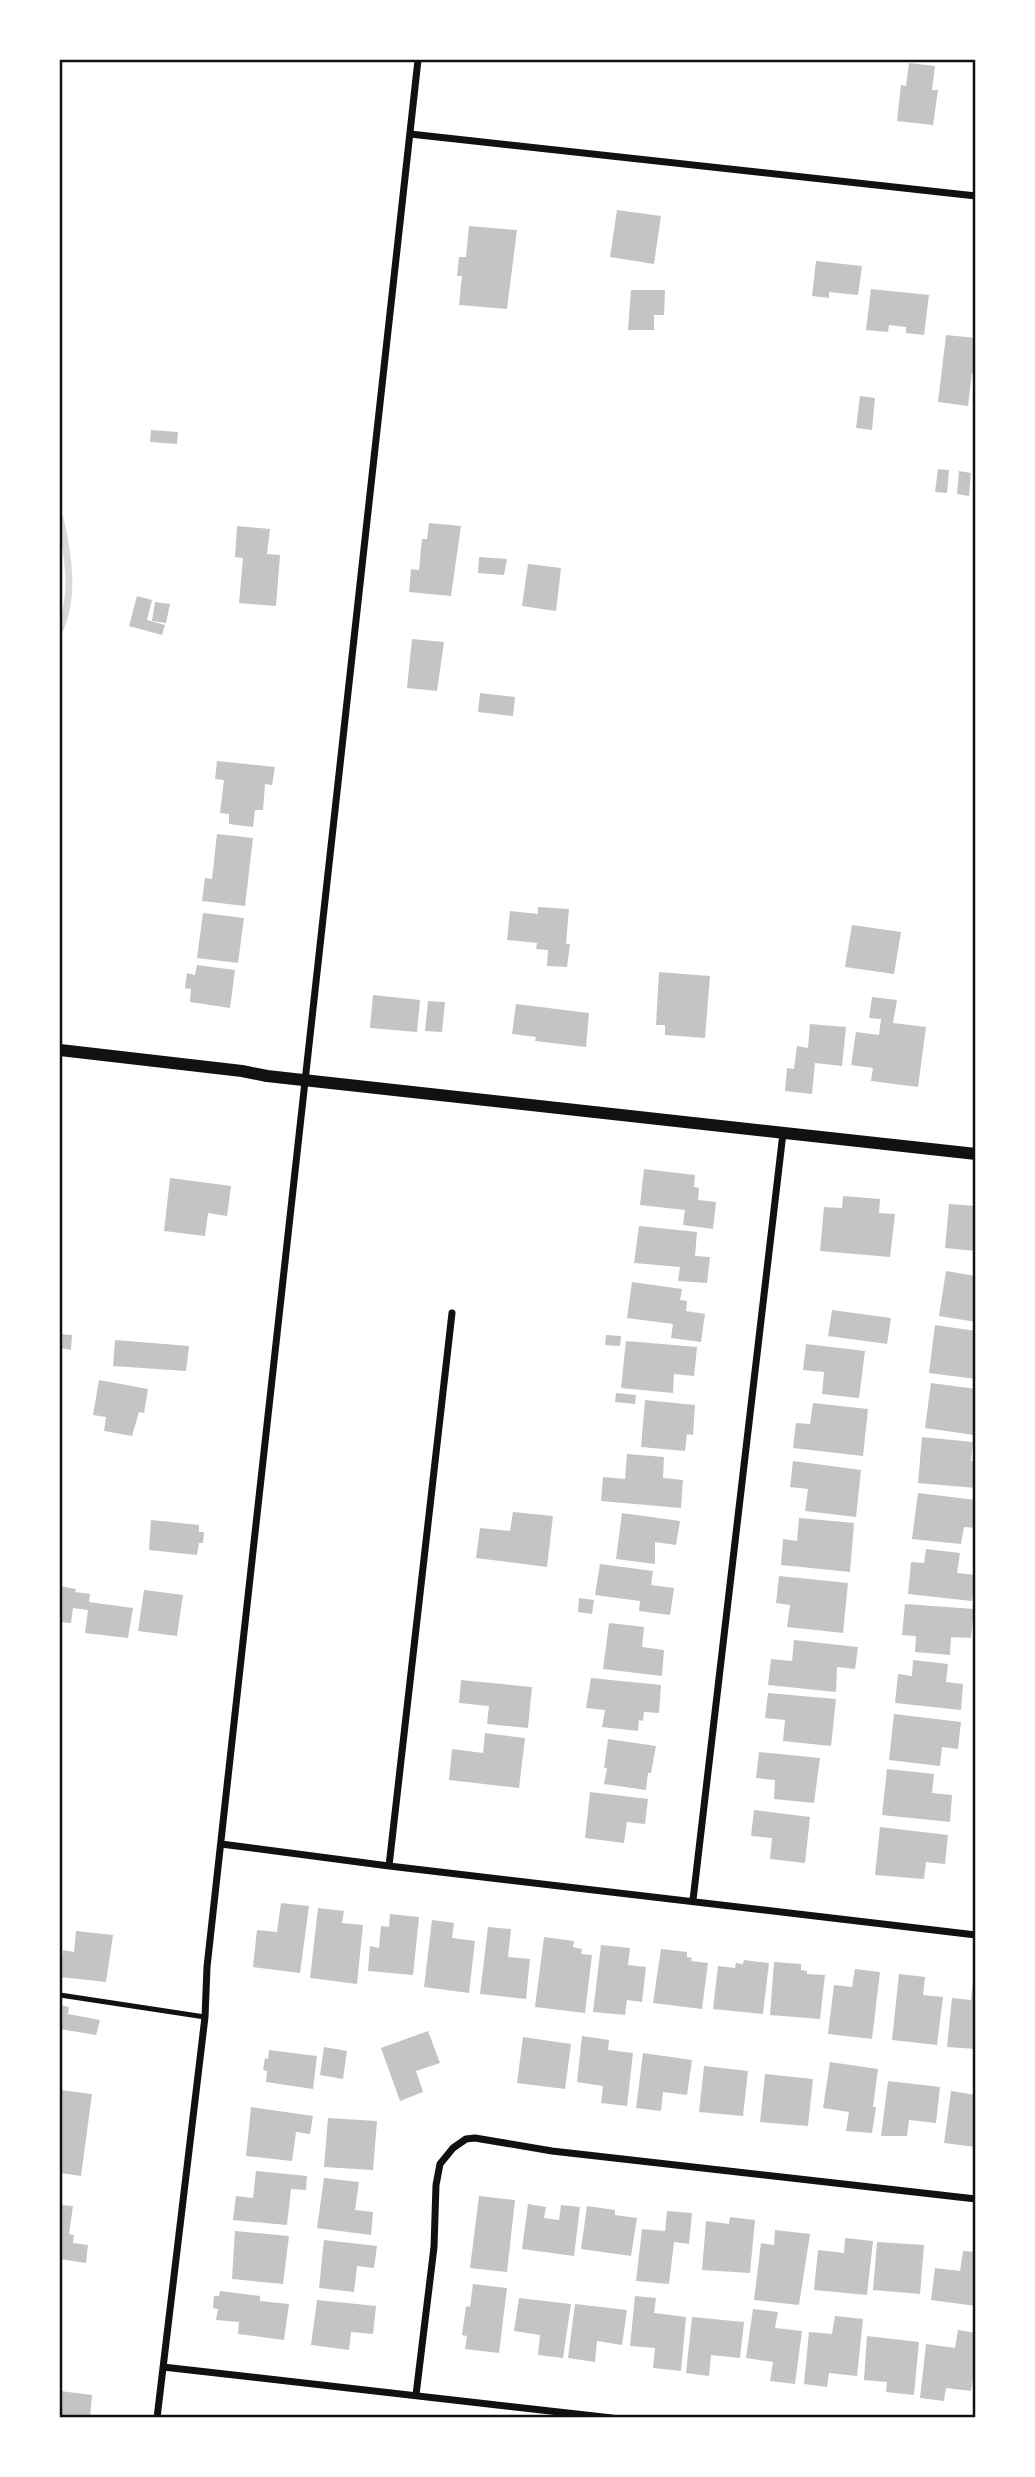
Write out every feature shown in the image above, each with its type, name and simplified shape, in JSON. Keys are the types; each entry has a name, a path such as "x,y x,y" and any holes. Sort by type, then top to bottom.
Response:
{"street":[{"path":"157,2417 205,2017 207,1967 418,60"},
{"path":"410,134 975,196"},
{"path":"60,1050 975,1154"},
{"path":"693,1900 783,1133"},
{"path":"389,1866 452,1313"},
{"path":"221,1844 975,1935"},
{"path":"416,2395 434,2246 436,2185 440,2165 453,2148 466,2140 493,2140 552,2151 975,2199"},
{"path":"163,2367 612,2417"}],"lane":[{"path":"60,1995 205,2017"}],"building":[{"path":"909,63 935,66 932,90 938,90 933,125 897,121 901,85 906,86"},
{"path":"617,210 661,216 654,264 610,257"},
{"path":"469,226 517,230 507,309 459,305 462,276 457,276 459,257 466,257"},
{"path":"816,261 862,266 858,295 829,292 829,298 812,296"},
{"path":"871,289 929,295 924,335 906,333 906,327 889,325 888,332 866,330"},
{"path":"631,290 665,290 664,315 654,315 654,330 628,330"},
{"path":"946,335 976,338 976,373 972,373 968,406 938,402"},
{"path":"860,396 875,398 872,430 856,428"},
{"path":"151,430 178,432 177,444 150,442"},
{"path":"938,469 949,470 947,493 935,492"},
{"path":"959,471 971,473 969,496 957,494"},
{"path":"429,523 461,526 451,596 409,592 411,569 419,570 422,539 427,539"},
{"path":"237,526 270,529 267,554 280,555 276,606 239,603 243,558 235,557"},
{"path":"479,557 507,559 504,575 478,573"},
{"path":"528,564 561,568 556,611 522,606"},
{"path":"137,596 152,600 147,620 165,625 162,635 129,626"},
{"path":"155,602 170,604 166,623 152,621"},
{"path":"412,639 444,642 437,691 407,688"},
{"path":"480,693 515,697 513,716 478,712"},
{"path":"217,761 275,767 272,785 265,784 263,810 255,810 253,827 229,824 229,814 220,813 224,780 215,779"},
{"path":"217,834 253,838 245,906 202,901 205,878 212,879"},
{"path":"538,907 569,909 566,944 570,944 567,967 547,966 548,950 536,949 537,943 507,940 510,911 538,914"},
{"path":"203,913 244,918 238,963 197,958"},
{"path":"852,925 901,932 894,974 845,967"},
{"path":"197,965 235,970 230,1008 190,1002 191,989 185,988 187,973 195,975"},
{"path":"659,972 710,976 705,1038 665,1035 665,1025 656,1025"},
{"path":"373,995 420,1000 417,1032 370,1028"},
{"path":"872,997 897,1000 893,1023 926,1027 918,1087 871,1081 873,1068 851,1065 856,1032 879,1035 881,1019 869,1018"},
{"path":"428,1001 445,1002 442,1032 425,1031"},
{"path":"516,1004 589,1013 586,1047 535,1041 536,1037 512,1034"},
{"path":"810,1024 846,1027 842,1066 815,1063 812,1094 785,1091 787,1068 794,1069 797,1046 808,1048"},
{"path":"644,1169 695,1175 694,1187 699,1188 698,1200 716,1202 713,1229 683,1225 685,1210 640,1205"},
{"path":"170,1178 231,1186 227,1216 208,1213 205,1236 164,1231"},
{"path":"843,1196 880,1199 879,1213 895,1214 890,1257 820,1251 824,1207 842,1208"},
{"path":"949,1204 976,1206 976,1251 945,1248"},
{"path":"639,1226 697,1232 695,1256 710,1257 707,1283 678,1281 680,1267 634,1263"},
{"path":"946,1271 976,1276 976,1322 939,1316"},
{"path":"632,1282 682,1289 680,1300 687,1301 686,1311 705,1314 701,1342 671,1338 673,1324 627,1318"},
{"path":"832,1310 891,1318 887,1344 828,1336"},
{"path":"935,1325 976,1331 976,1379 929,1373"},
{"path":"60,1334 72,1335 71,1350 60,1348"},
{"path":"606,1335 621,1336 620,1346 605,1345"},
{"path":"115,1340 189,1346 186,1371 113,1366"},
{"path":"626,1341 697,1347 694,1376 674,1374 673,1393 621,1388"},
{"path":"806,1344 865,1351 859,1398 822,1394 824,1372 803,1370"},
{"path":"99,1380 148,1389 144,1413 139,1412 132,1436 104,1431 106,1417 93,1415"},
{"path":"931,1383 976,1389 974,1435 925,1428"},
{"path":"616,1393 636,1395 635,1404 615,1402"},
{"path":"645,1400 695,1405 693,1435 687,1434 685,1451 641,1447"},
{"path":"813,1403 868,1409 863,1456 793,1448 796,1423 810,1424"},
{"path":"922,1437 973,1442 971,1461 976,1461 976,1488 918,1483"},
{"path":"627,1454 664,1457 663,1478 683,1480 681,1508 601,1501 603,1477 625,1479"},
{"path":"793,1461 861,1470 856,1517 805,1511 808,1489 790,1487"},
{"path":"918,1493 976,1500 976,1528 964,1527 961,1544 912,1539"},
{"path":"513,1512 553,1516 547,1567 476,1558 480,1528 510,1531"},
{"path":"622,1513 680,1521 676,1545 655,1542 655,1564 616,1559"},
{"path":"799,1518 854,1523 850,1572 781,1565 783,1539 797,1541"},
{"path":"151,1520 199,1525 199,1532 204,1532 203,1543 199,1543 197,1555 149,1550"},
{"path":"926,1549 960,1553 957,1573 976,1575 972,1601 908,1594 911,1562 924,1563"},
{"path":"600,1564 653,1571 651,1585 674,1588 670,1615 639,1611 640,1601 595,1595"},
{"path":"779,1576 848,1583 843,1633 787,1627 790,1605 776,1603"},
{"path":"60,1586 90,1594 89,1602 133,1608 128,1638 85,1633 88,1610 73,1608 71,1623 60,1622"},
{"path":"144,1590 183,1595 177,1636 138,1631"},
{"path":"579,1598 594,1600 592,1614 578,1612"},
{"path":"905,1604 974,1609 971,1638 951,1637 950,1655 915,1652 916,1636 902,1635"},
{"path":"609,1623 644,1627 642,1647 664,1650 662,1676 603,1669"},
{"path":"794,1640 858,1647 855,1669 837,1667 836,1692 768,1685 771,1659 792,1661"},
{"path":"913,1660 948,1664 946,1682 963,1684 961,1710 895,1703 898,1674 912,1676"},
{"path":"591,1678 661,1685 659,1713 644,1712 643,1721 639,1720 638,1731 602,1727 605,1710 586,1708"},
{"path":"461,1680 532,1687 528,1728 487,1724 489,1706 459,1703"},
{"path":"768,1693 836,1699 831,1746 783,1741 785,1720 765,1718"},
{"path":"894,1714 961,1722 958,1749 942,1747 940,1766 889,1760"},
{"path":"485,1733 525,1738 519,1788 449,1780 452,1749 483,1753"},
{"path":"608,1739 656,1746 646,1790 604,1784"},
{"path":"759,1752 820,1758 814,1803 774,1799 775,1780 756,1778"},
{"path":"887,1769 934,1774 932,1793 952,1795 950,1822 882,1815"},
{"path":"590,1792 648,1799 645,1824 627,1822 624,1843 585,1838"},
{"path":"754,1810 810,1817 805,1863 770,1859 772,1838 751,1836"},
{"path":"880,1827 948,1835 945,1864 926,1862 924,1879 875,1875"},
{"path":"281,1903 309,1906 300,1973 253,1967 257,1930 277,1932"},
{"path":"318,1908 344,1911 342,1923 363,1925 357,1984 310,1978"},
{"path":"390,1914 419,1917 413,1975 368,1971 370,1946 379,1948 381,1926 389,1927"},
{"path":"432,1920 454,1923 452,1938 475,1941 469,1993 424,1987"},
{"path":"488,1927 511,1929 508,1957 530,1959 526,1999 480,1994"},
{"path":"76,1931 113,1935 106,1982 60,1977 63,1950 74,1952"},
{"path":"544,1937 574,1941 573,1947 582,1949 581,1954 592,1955 585,2013 535,2007"},
{"path":"601,1945 630,1948 628,1965 646,1967 642,2002 627,2000 625,2015 593,2012"},
{"path":"661,1949 687,1952 687,1957 692,1958 691,1961 708,1963 702,2009 653,2003"},
{"path":"744,1960 769,1963 763,2014 713,2009 718,1966 735,1968 736,1963 743,1964"},
{"path":"774,1962 801,1964 801,1970 807,1971 807,1974 825,1975 820,2019 770,2015"},
{"path":"855,1969 880,1972 872,2039 828,2034 834,1985 852,1987"},
{"path":"899,1974 925,1977 923,1995 943,1997 937,2045 892,2040"},
{"path":"973,1981 976,1982 976,2049 947,2047 952,1998 971,2000"},
{"path":"60,2005 69,2007 68,2014 100,2020 96,2035 60,2029"},
{"path":"428,2031 440,2063 416,2071 423,2092 400,2101 381,2048"},
{"path":"582,2036 609,2040 608,2050 633,2053 627,2106 601,2103 603,2086 577,2082"},
{"path":"523,2037 571,2044 565,2089 517,2083"},
{"path":"324,2047 347,2051 343,2079 320,2075"},
{"path":"269,2050 317,2056 313,2089 266,2082 267,2071 263,2070"},
{"path":"643,2053 692,2060 687,2095 663,2092 661,2111 636,2108"},
{"path":"830,2062 878,2069 872,2133 846,2131 849,2112 823,2108"},
{"path":"704,2066 748,2071 743,2116 699,2112"},
{"path":"765,2074 813,2079 808,2126 760,2122"},
{"path":"888,2081 940,2087 936,2123 909,2120 907,2136 881,2136"},
{"path":"60,2090 92,2094 81,2176 60,2173"},
{"path":"951,2091 976,2095 976,2147 944,2143"},
{"path":"251,2107 313,2116 310,2134 296,2132 292,2161 246,2156"},
{"path":"328,2118 377,2121 373,2170 324,2167"},
{"path":"256,2171 307,2176 306,2190 291,2189 287,2225 233,2220 236,2196 253,2198"},
{"path":"324,2178 359,2182 355,2210 373,2212 371,2235 317,2228"},
{"path":"479,2196 515,2200 507,2272 470,2268"},
{"path":"528,2204 546,2207 544,2218 559,2220 561,2205 580,2207 574,2256 522,2249"},
{"path":"60,2205 73,2206 69,2234 74,2235 73,2243 88,2245 86,2263 60,2259"},
{"path":"587,2206 615,2210 615,2215 637,2218 631,2256 581,2249"},
{"path":"667,2211 692,2213 689,2244 674,2242 669,2284 636,2281 642,2229 665,2231"},
{"path":"730,2217 755,2220 750,2273 702,2270 706,2221 729,2224"},
{"path":"775,2230 810,2234 799,2305 754,2300 761,2243 774,2245"},
{"path":"235,2231 289,2236 283,2284 232,2279"},
{"path":"845,2238 873,2241 867,2295 814,2290 818,2250 844,2253"},
{"path":"324,2240 377,2246 374,2268 357,2266 354,2292 319,2288"},
{"path":"877,2242 924,2245 920,2294 873,2290"},
{"path":"963,2251 976,2252 976,2306 931,2300 935,2268 960,2271"},
{"path":"473,2284 507,2288 499,2353 465,2349 467,2336 462,2335 466,2306 470,2307"},
{"path":"220,2291 260,2296 260,2301 289,2304 284,2340 238,2334 239,2322 216,2320 218,2309 213,2308 214,2296 219,2296"},
{"path":"635,2296 656,2298 654,2313 686,2317 681,2371 653,2368 655,2348 630,2346"},
{"path":"519,2298 571,2304 563,2358 538,2355 540,2335 514,2331"},
{"path":"317,2300 376,2306 373,2334 351,2332 349,2350 311,2345"},
{"path":"575,2304 627,2310 622,2345 597,2341 595,2362 568,2358"},
{"path":"753,2309 778,2312 775,2328 802,2331 795,2384 770,2381 773,2362 746,2358"},
{"path":"835,2316 863,2319 857,2376 829,2373 827,2387 804,2384 809,2332 832,2334"},
{"path":"692,2317 744,2322 740,2358 711,2355 709,2376 686,2373"},
{"path":"958,2330 976,2333 976,2358 971,2391 946,2388 944,2401 920,2398 926,2344 955,2348"},
{"path":"867,2336 919,2342 914,2395 886,2392 887,2382 864,2380"},
{"path":"60,2391 92,2395 90,2418 60,2418"}],"waterway":[{"path":"60,518 69,574 65,616 60,629"}]}
